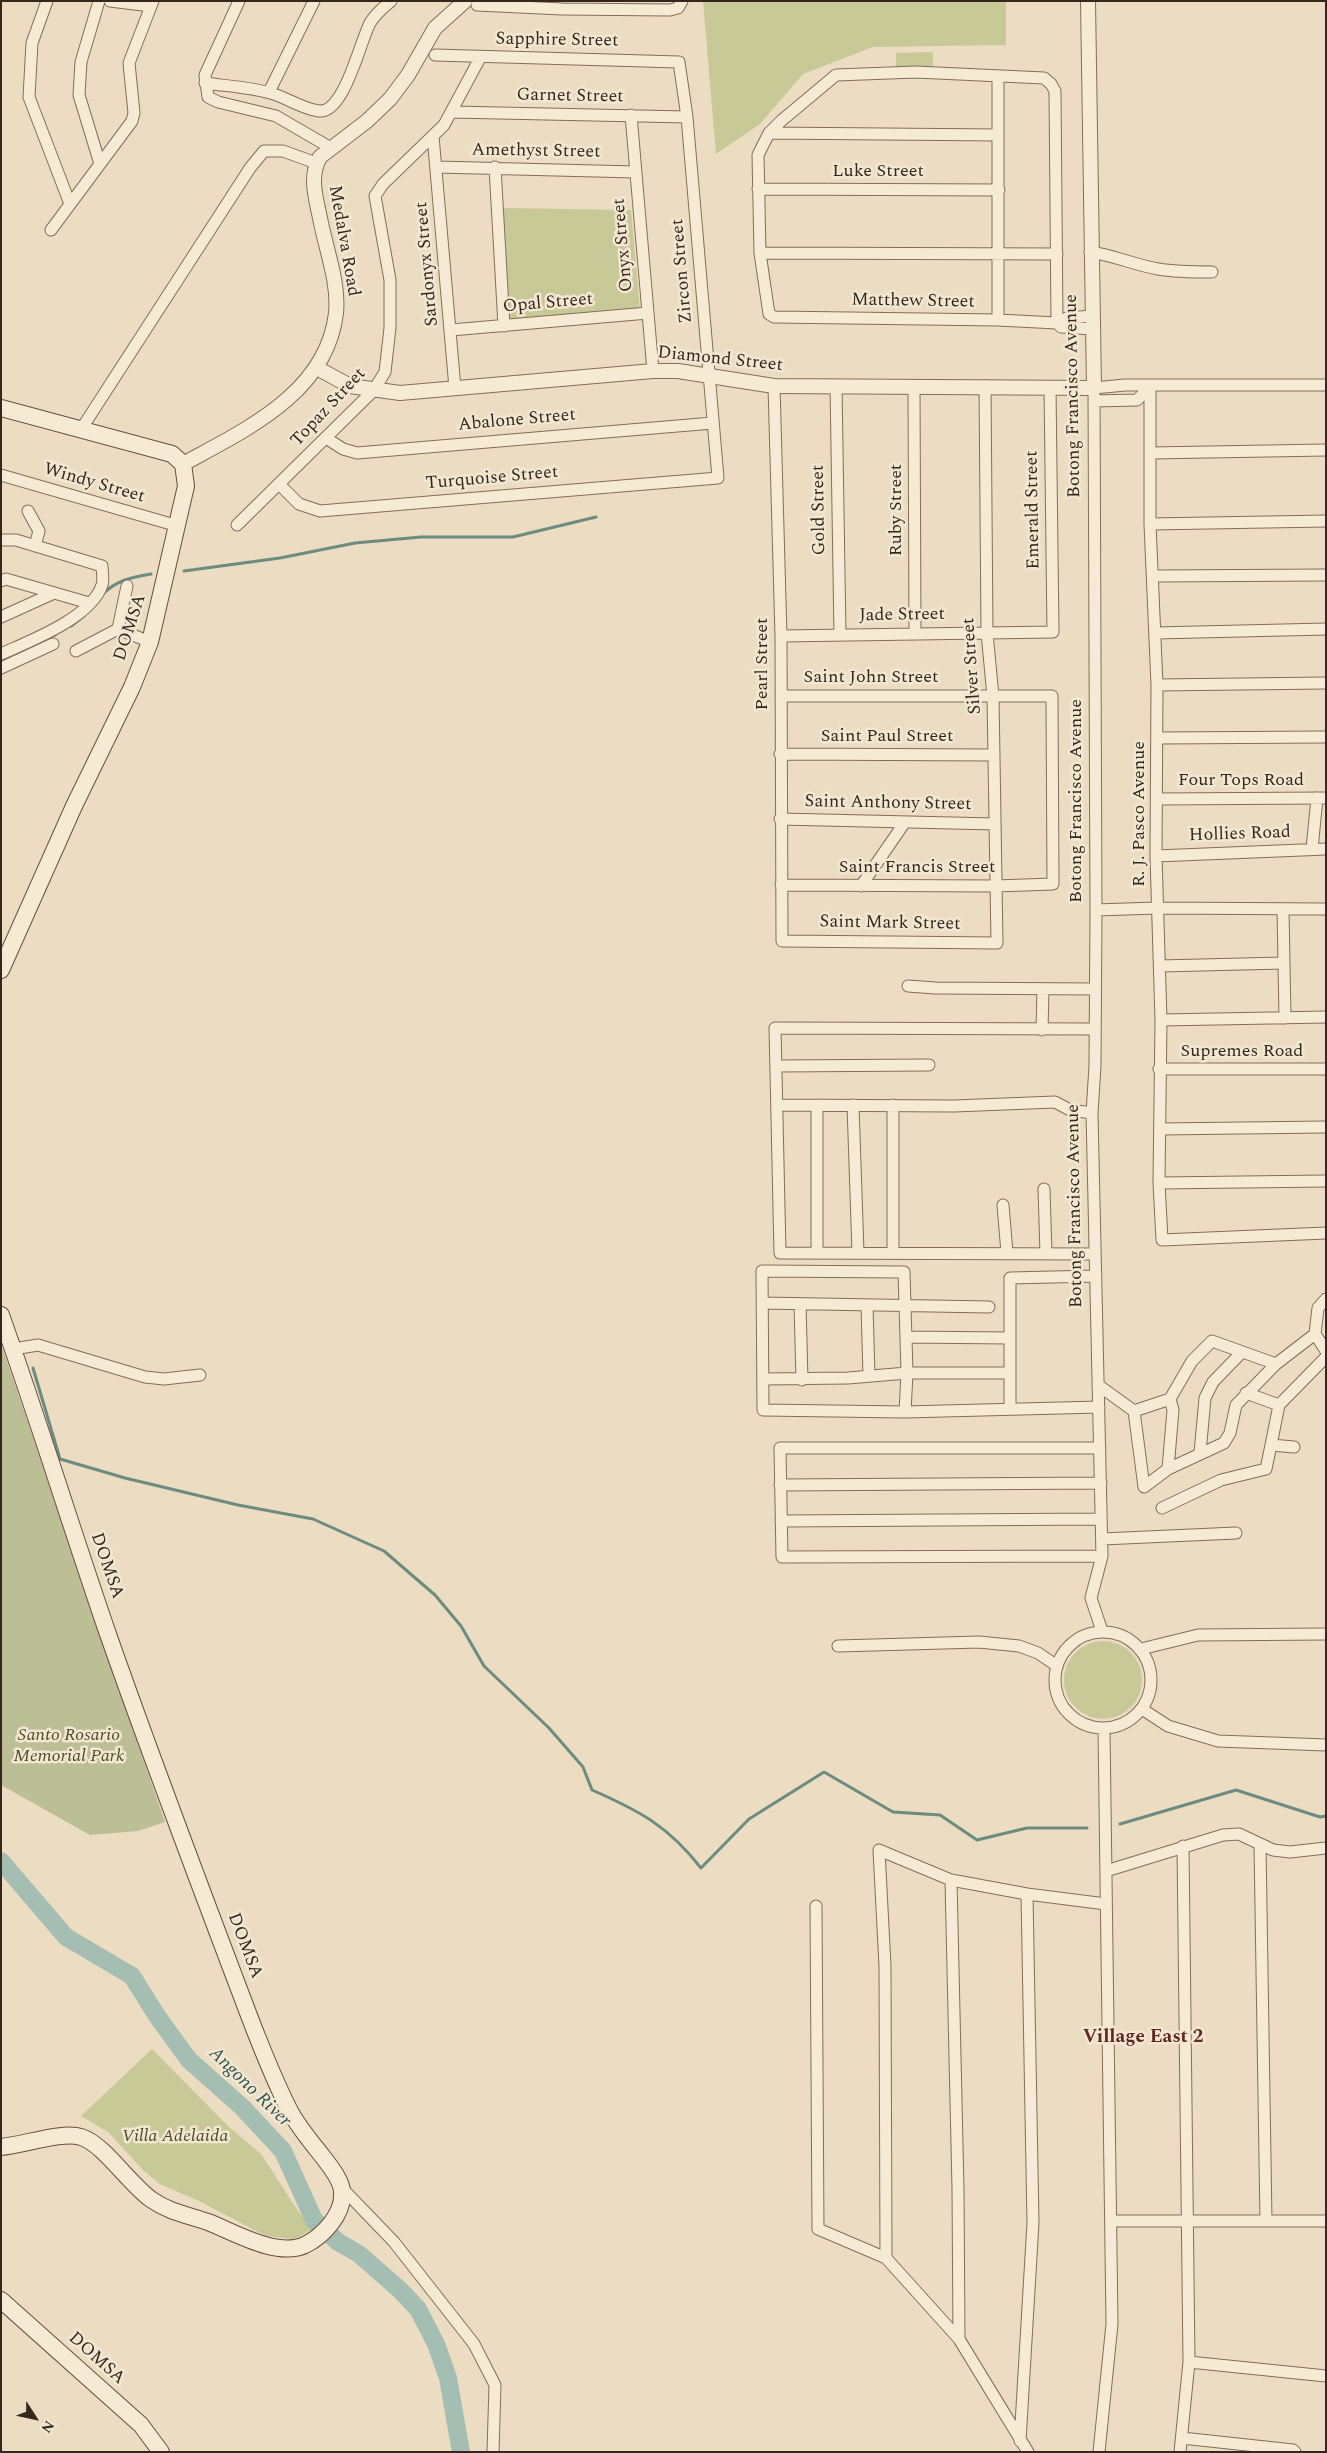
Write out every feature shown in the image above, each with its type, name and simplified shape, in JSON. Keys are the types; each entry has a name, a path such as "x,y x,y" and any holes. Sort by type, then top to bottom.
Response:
{"main road":[{"path":"1,408 82,428 172,454 183,464"},
{"name":"DOMSA","path":"1,970 74,806 132,687 150,642 186,486 183,464"},
{"name":"DOMSA","path":"1,1315 78,1546 159,1778 270,2068 293,2116 329,2165 342,2189"},
{"path":"1,2147 23,2145 67,2135 79,2136 98,2147 132,2184 170,2211 205,2221 263,2245 275,2247 299,2248 319,2236 333,2220 341,2205 342,2189"},
{"name":"DOMSA","path":"1,2300 141,2426 162,2452"}],"street":[{"path":"47,1 32,43 29,97 70,204"},
{"path":"99,1 80,62 79,95 100,164"},
{"path":"51,230 132,121 134,113 129,63 152,4 110,1"},
{"path":"239,1 209,66 205,83 208,96 212,100 276,116 331,148"},
{"path":"269,92 314,1"},
{"path":"205,83 269,92 305,107 320,111 327,110 336,103 345,88 372,21 391,1"},
{"name":"Botong Francisco Avenue","path":"1088,1 1090,252 1094,395 1096,910 1092,1113 1102,1539 1102,1556 1091,1598 1102,1631"},
{"path":"471,3 680,5"},
{"name":"Medalva Road","path":"183,464 256,424 299,388 318,368 328,346 336,313 335,289 313,182 316,163 331,148 390,99 408,75 435,28 471,3"},
{"name":"Sapphire Street","path":"435,55 480,58 679,62"},
{"name":"Topaz Street","path":"237,525 373,391 385,372 390,328 390,280 375,196 383,184 433,136 452,112 480,58"},
{"name":"Zircon Street","path":"679,62 687,117 718,478"},
{"path":"1056,254 760,253 758,155 769,132 836,75 916,72 1044,78 1055,91 1057,323"},
{"path":"998,77 998,320"},
{"name":"Garnet Street","path":"452,112 687,117"},
{"name":"Onyx Street","path":"631,116 653,371"},
{"path":"769,132 998,135"},
{"name":"Sardonyx Street","path":"433,136 456,388"},
{"path":"82,428 250,168 264,151 283,151 316,163"},
{"name":"Amethyst Street","path":"436,167 635,172"},
{"path":"495,168 504,326"},
{"name":"Luke Street","path":"758,188 999,190"},
{"path":"1090,252 1115,256 1156,269 1212,272"},
{"name":"Matthew Street","path":"760,253 768,314 774,317 998,320 1057,323 1061,327 1092,322"},
{"name":"Opal Street","path":"451,330 648,313"},
{"name":"Diamond Street","path":"318,368 350,386 373,391 400,393 653,371 678,371 774,386 1050,387 1094,395"},
{"path":"1094,395 1125,385 1150,387 1326,385"},
{"name":"Pearl Street","path":"774,386 781,636 780,819 782,941"},
{"name":"Gold Street","path":"836,386 840,635"},
{"name":"Ruby Street","path":"914,386 915,634"},
{"name":"Silver Street","path":"985,386 987,633 993,696 997,943"},
{"name":"Emerald Street","path":"1050,387 1053,632"},
{"name":"R. J. Pasco Avenue","path":"1150,387 1150,524 1157,685 1156,856 1161,1020 1159,1183 1162,1240 1326,1233"},
{"name":"Abalone Street","path":"326,438 343,448 357,453 713,423"},
{"path":"1151,453 1326,450"},
{"name":"Windy Street","path":"1,475 178,526"},
{"name":"Turquoise Street","path":"279,484 299,504 320,511 718,478"},
{"path":"28,511 39,531 35,546"},
{"path":"1150,524 1326,522"},
{"path":"1,540 16,540 102,566 103,584 98,593 75,618 1,654"},
{"path":"1153,576 1326,575"},
{"path":"1,581 6,580 89,603"},
{"path":"76,651 118,629 128,586"},
{"path":"1,617 54,593"},
{"path":"118,629 150,642"},
{"path":"1156,633 1326,629"},
{"name":"Jade Street","path":"781,636 1053,632"},
{"path":"1,668 53,644"},
{"path":"1157,685 1326,683"},
{"name":"Saint John Street","path":"780,696 1052,696 1052,884"},
{"path":"1157,738 1326,737"},
{"name":"Saint Paul Street","path":"780,754 994,755"},
{"path":"1312,849 1321,798"},
{"name":"Four Tops Road","path":"1157,799 1321,798"},
{"name":"Saint Anthony Street","path":"780,819 995,824"},
{"path":"861,886 906,822"},
{"name":"Hollies Road","path":"1156,856 1326,849"},
{"name":"Saint Francis Street","path":"781,885 996,886 1052,884"},
{"path":"1096,910 1157,908 1326,909"},
{"path":"1283,909 1285,1018"},
{"name":"Saint Mark Street","path":"782,941 997,943"},
{"path":"1160,966 1283,963"},
{"path":"908,986 935,988 1095,989"},
{"path":"1042,1030 1043,989"},
{"path":"1161,1020 1326,1017"},
{"path":"1095,1030 775,1028 780,1253 1095,1254"},
{"path":"776,1066 929,1065"},
{"name":"Supremes Road","path":"1159,1069 1326,1069"},
{"path":"778,1105 954,1106 1054,1102 1070,1110 1092,1113"},
{"path":"817,1105 817,1253"},
{"path":"853,1105 858,1253"},
{"path":"892,1105 893,1252"},
{"path":"1160,1129 1326,1126"},
{"path":"1159,1183 1326,1182"},
{"path":"1044,1189 1046,1254"},
{"path":"1003,1205 1007,1253"},
{"path":"905,1412 907,1373 904,1272 762,1271 763,1410 905,1412 1099,1407"},
{"path":"1010,1408 1010,1278 1096,1276"},
{"path":"1326,1299 1318,1308 1315,1334 1326,1351"},
{"path":"762,1303 989,1307"},
{"path":"800,1304 802,1380"},
{"path":"867,1305 869,1376"},
{"path":"1098,1385 1134,1412 1144,1487 1168,1469 1224,1443 1230,1432 1236,1405 1246,1393 1276,1364 1315,1334"},
{"path":"906,1337 1009,1338"},
{"path":"1134,1412 1170,1399 1192,1361 1212,1341 1276,1364"},
{"path":"13,1349 38,1345 145,1377 200,1376"},
{"path":"1200,1453 1205,1398 1212,1382 1242,1352"},
{"path":"1162,1508 1221,1480 1266,1469 1279,1405 1326,1357"},
{"path":"764,1379 802,1380 907,1373 1009,1373"},
{"path":"1246,1393 1279,1405"},
{"path":"1168,1469 1173,1410 1170,1399"},
{"path":"1271,1445 1294,1447"},
{"path":"1100,1448 780,1448 780,1485 782,1557 1102,1556"},
{"path":"780,1485 1100,1483"},
{"path":"781,1521 1101,1519"},
{"path":"1102,1539 1236,1533"},
{"path":"1102,1631 1120,1634 1141,1649 1150,1669 1151,1689 1142,1709 1126,1723 1104,1729 1086,1726 1066,1712 1055,1691 1057,1666 1069,1645 1084,1635 1102,1631"},
{"path":"1141,1649 1198,1635 1326,1634"},
{"path":"838,1646 979,1642 1019,1646 1038,1653 1057,1666"},
{"path":"1142,1709 1168,1726 1218,1741 1326,1745"},
{"path":"1099,2452 1112,2324 1104,1729"},
{"path":"1106,1871 1223,1835 1239,1834 1273,1850 1290,1852 1326,1848"},
{"path":"1260,1844 1266,2221"},
{"path":"1180,2452 1189,2362 1189,2222 1183,1846"},
{"path":"886,2258 884,1966 879,1850 951,1880 1027,1894 1106,1904"},
{"path":"951,1880 958,2189 959,2339"},
{"path":"1020,2441 1032,2223 1027,1894"},
{"path":"816,1906 818,2230 886,2258 959,2339 1028,2452"},
{"path":"342,2189 394,2242 474,2344 495,2385 493,2452"},
{"path":"1112,2221 1326,2221"},
{"path":"1189,2362 1326,2376"},
{"path":"1182,2438 1293,2450 1295,2452"}],"green space":[{"path":"703,1 1006,1 1006,45 873,47 803,74 760,124 716,154"},
{"path":"933,52 933,68 896,69 896,53"},
{"path":"501,208 631,210 640,311 508,322"},
{"name":"Santo Rosario Memorial Park","path":"1,1344 165,1822 138,1831 90,1835 1,1785"},
{"path":"1095,1641 1111,1641 1125,1647 1136,1658 1142,1672 1142,1688 1136,1702 1125,1713 1111,1719 1095,1719 1081,1713 1070,1702 1064,1688 1064,1672 1070,1658 1081,1647"},
{"name":"Villa Adelaida","path":"152,2049 229,2127 261,2154 298,2211 313,2228 300,2237 291,2239 266,2236 201,2202 160,2184 143,2170 108,2132 81,2116"}],"waterway":[{"path":"184,571 280,558 355,543 421,537 513,537 596,517"},
{"path":"101,596 118,583 130,578 151,574"},
{"path":"71,626 84,616"},
{"path":"1,661 55,635"},
{"path":"33,1368 60,1459 125,1478 238,1505 313,1519 384,1551 435,1595 461,1626 484,1666 549,1728 583,1767 592,1790 625,1805 665,1830 689,1853 701,1868 749,1819 824,1772 893,1812 940,1815 977,1840 1027,1828 1087,1828"},
{"path":"1120,1824 1236,1790 1320,1817 1326,1816"},
{"name":"Angono River","path":"1,1861 66,1937 132,1976 157,2016 189,2060 242,2107 283,2151 314,2220 338,2242 359,2254 400,2290 418,2309 436,2344 448,2378 461,2452"}],"district":[{"name":"Village East 2","path":"1143,2038"}]}
